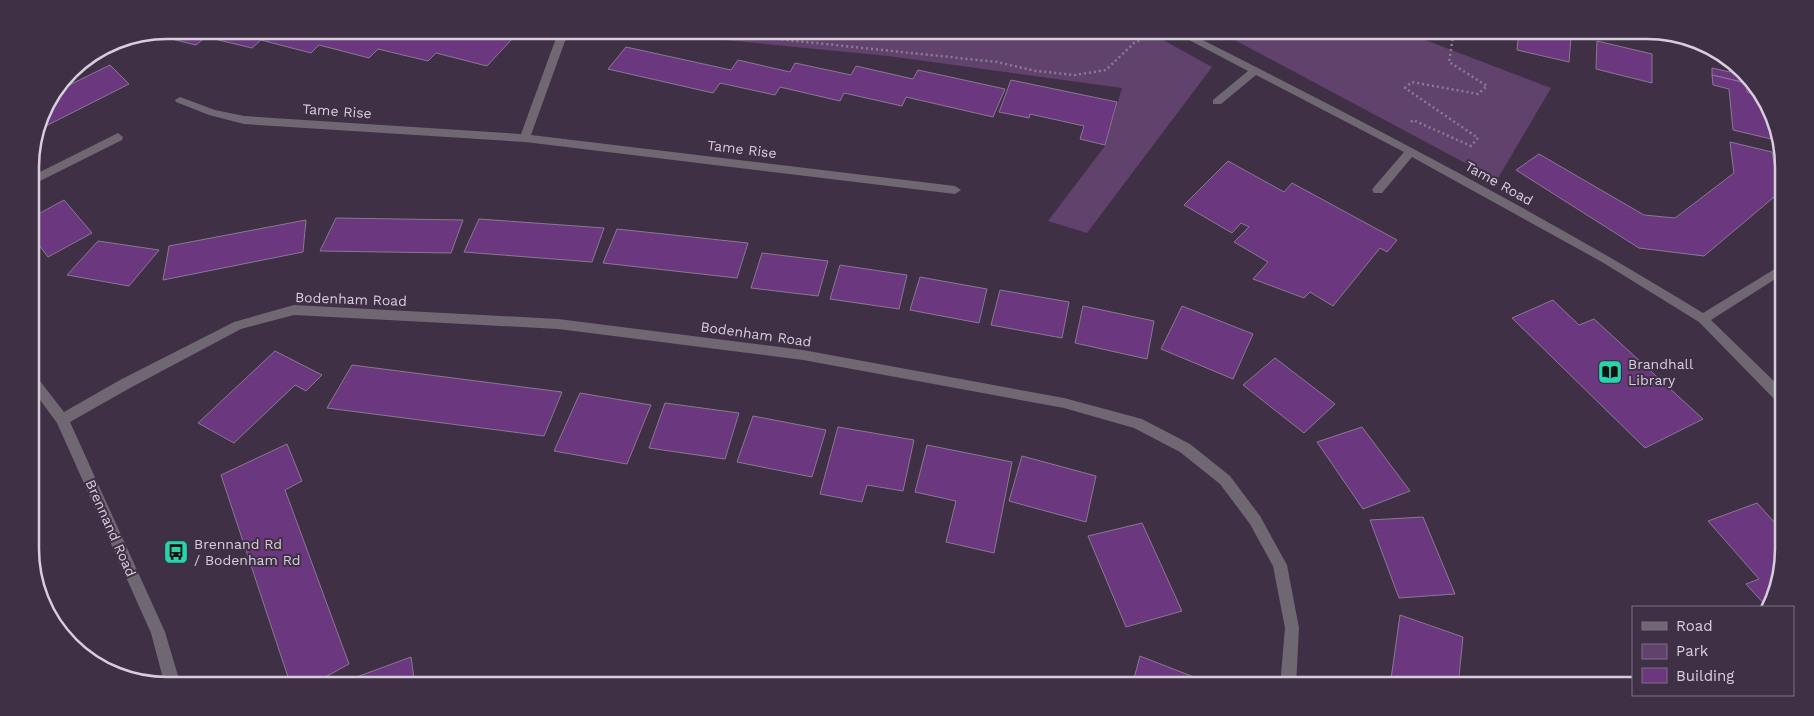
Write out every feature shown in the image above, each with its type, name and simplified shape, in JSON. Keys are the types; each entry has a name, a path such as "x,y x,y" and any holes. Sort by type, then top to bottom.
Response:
{"street":[{"path":"525,138 561,39"},
{"name":"Tame Road","path":"1193,39 1394,141 1606,259 1703,319 1775,391"},
{"path":"1217,102 1255,70"},
{"name":"Tame Rise","path":"180,100 213,113 244,120 525,138 955,190"},
{"path":"39,177 118,137"},
{"path":"1378,190 1411,151"},
{"path":"1703,319 1775,273"},
{"name":"Bodenham Road","path":"62,420 125,384 238,326 294,310 567,325 802,355 1064,403 1137,423 1185,448 1230,486 1256,520 1280,565 1292,628 1289,677"},
{"name":"Brennand Road","path":"39,389 62,420 158,632 170,677"}],"path":[{"path":"779,39 996,62 1036,71 1075,75 1106,70 1134,43 1142,39"},
{"path":"1394,141 1412,120 1470,146 1478,138 1405,88 1412,82 1478,94 1487,86 1449,62 1453,39"}],"green space":[{"path":"715,39 1161,39 1212,67 1087,233 1048,221 1105,146 1122,88 888,56"},
{"path":"1233,39 1423,39 1551,88 1497,180"}],"building":[{"path":"171,39 204,39 196,45"},
{"path":"214,39 512,39 487,66 436,53 428,61 378,49 369,58 319,45 311,53 261,40 252,48"},
{"path":"1518,39 1571,39 1569,62 1517,50"},
{"path":"1597,41 1652,54 1652,83 1596,69"},
{"path":"626,47 731,70 738,60 790,72 795,63 851,75 856,66 913,79 918,70 1005,89 993,117 906,97 902,106 844,93 840,101 780,87 775,95 720,83 713,93 608,69"},
{"path":"110,65 129,84 45,126 56,103 68,86"},
{"path":"1712,68 1730,72 1730,69 1744,83 1712,75"},
{"path":"1712,75 1744,83 1747,92 1752,93 1766,118 1772,139 1733,130 1729,89 1713,85"},
{"path":"1011,80 1117,102 1105,145 1080,139 1084,126 1030,114 1029,118 999,112"},
{"path":"1730,142 1772,152 1775,167 1775,196 1704,256 1639,248 1516,170 1539,154 1644,215 1675,218 1734,173"},
{"path":"1228,161 1284,192 1292,183 1397,240 1387,252 1380,248 1333,306 1310,292 1304,298 1253,279 1268,262 1234,242 1249,227 1241,223 1232,233 1184,205"},
{"path":"64,200 92,233 48,257 39,245 39,214"},
{"path":"336,218 463,220 451,253 320,251"},
{"path":"479,219 604,228 592,262 464,252"},
{"path":"306,220 303,252 163,280 169,246"},
{"path":"617,229 748,243 737,278 603,263"},
{"path":"98,241 159,250 129,286 67,275"},
{"path":"762,253 828,261 818,296 751,288"},
{"path":"840,265 907,275 899,309 830,299"},
{"path":"920,277 987,289 979,323 910,310"},
{"path":"1000,290 1069,302 1062,338 991,325"},
{"name":"Brandhall Library","path":"1553,300 1579,325 1594,319 1703,419 1645,448 1512,318"},
{"path":"1083,306 1154,321 1147,359 1075,343"},
{"path":"1182,306 1253,334 1233,379 1161,349"},
{"path":"275,351 322,375 306,391 295,385 234,443 198,423"},
{"path":"1275,358 1335,404 1304,433 1243,385"},
{"path":"352,365 562,392 544,436 327,408"},
{"path":"580,393 651,405 627,464 554,451"},
{"path":"665,403 739,413 725,459 649,448"},
{"path":"753,416 826,430 812,477 737,462"},
{"path":"838,427 914,440 903,491 867,485 862,502 820,494"},
{"path":"1362,427 1410,491 1363,509 1317,442"},
{"path":"287,444 302,481 285,490 349,664 325,677 288,677 221,475"},
{"path":"927,445 1012,462 994,553 946,542 956,501 915,492"},
{"path":"1022,456 1096,476 1086,522 1009,501"},
{"path":"1757,503 1775,523 1773,574 1763,603 1746,584 1759,579 1708,521"},
{"path":"1423,517 1455,594 1399,598 1370,520"},
{"path":"1142,523 1182,611 1126,627 1088,536"},
{"path":"1400,615 1463,637 1459,677 1391,677"},
{"path":"1140,656 1194,677 1134,677"},
{"path":"411,657 414,677 357,677"}],"place":[{"name":"Brandhall Library","path":"1610,372"},
{"name":"Brennand Rd / Bodenham Rd","path":"176,552"}]}
